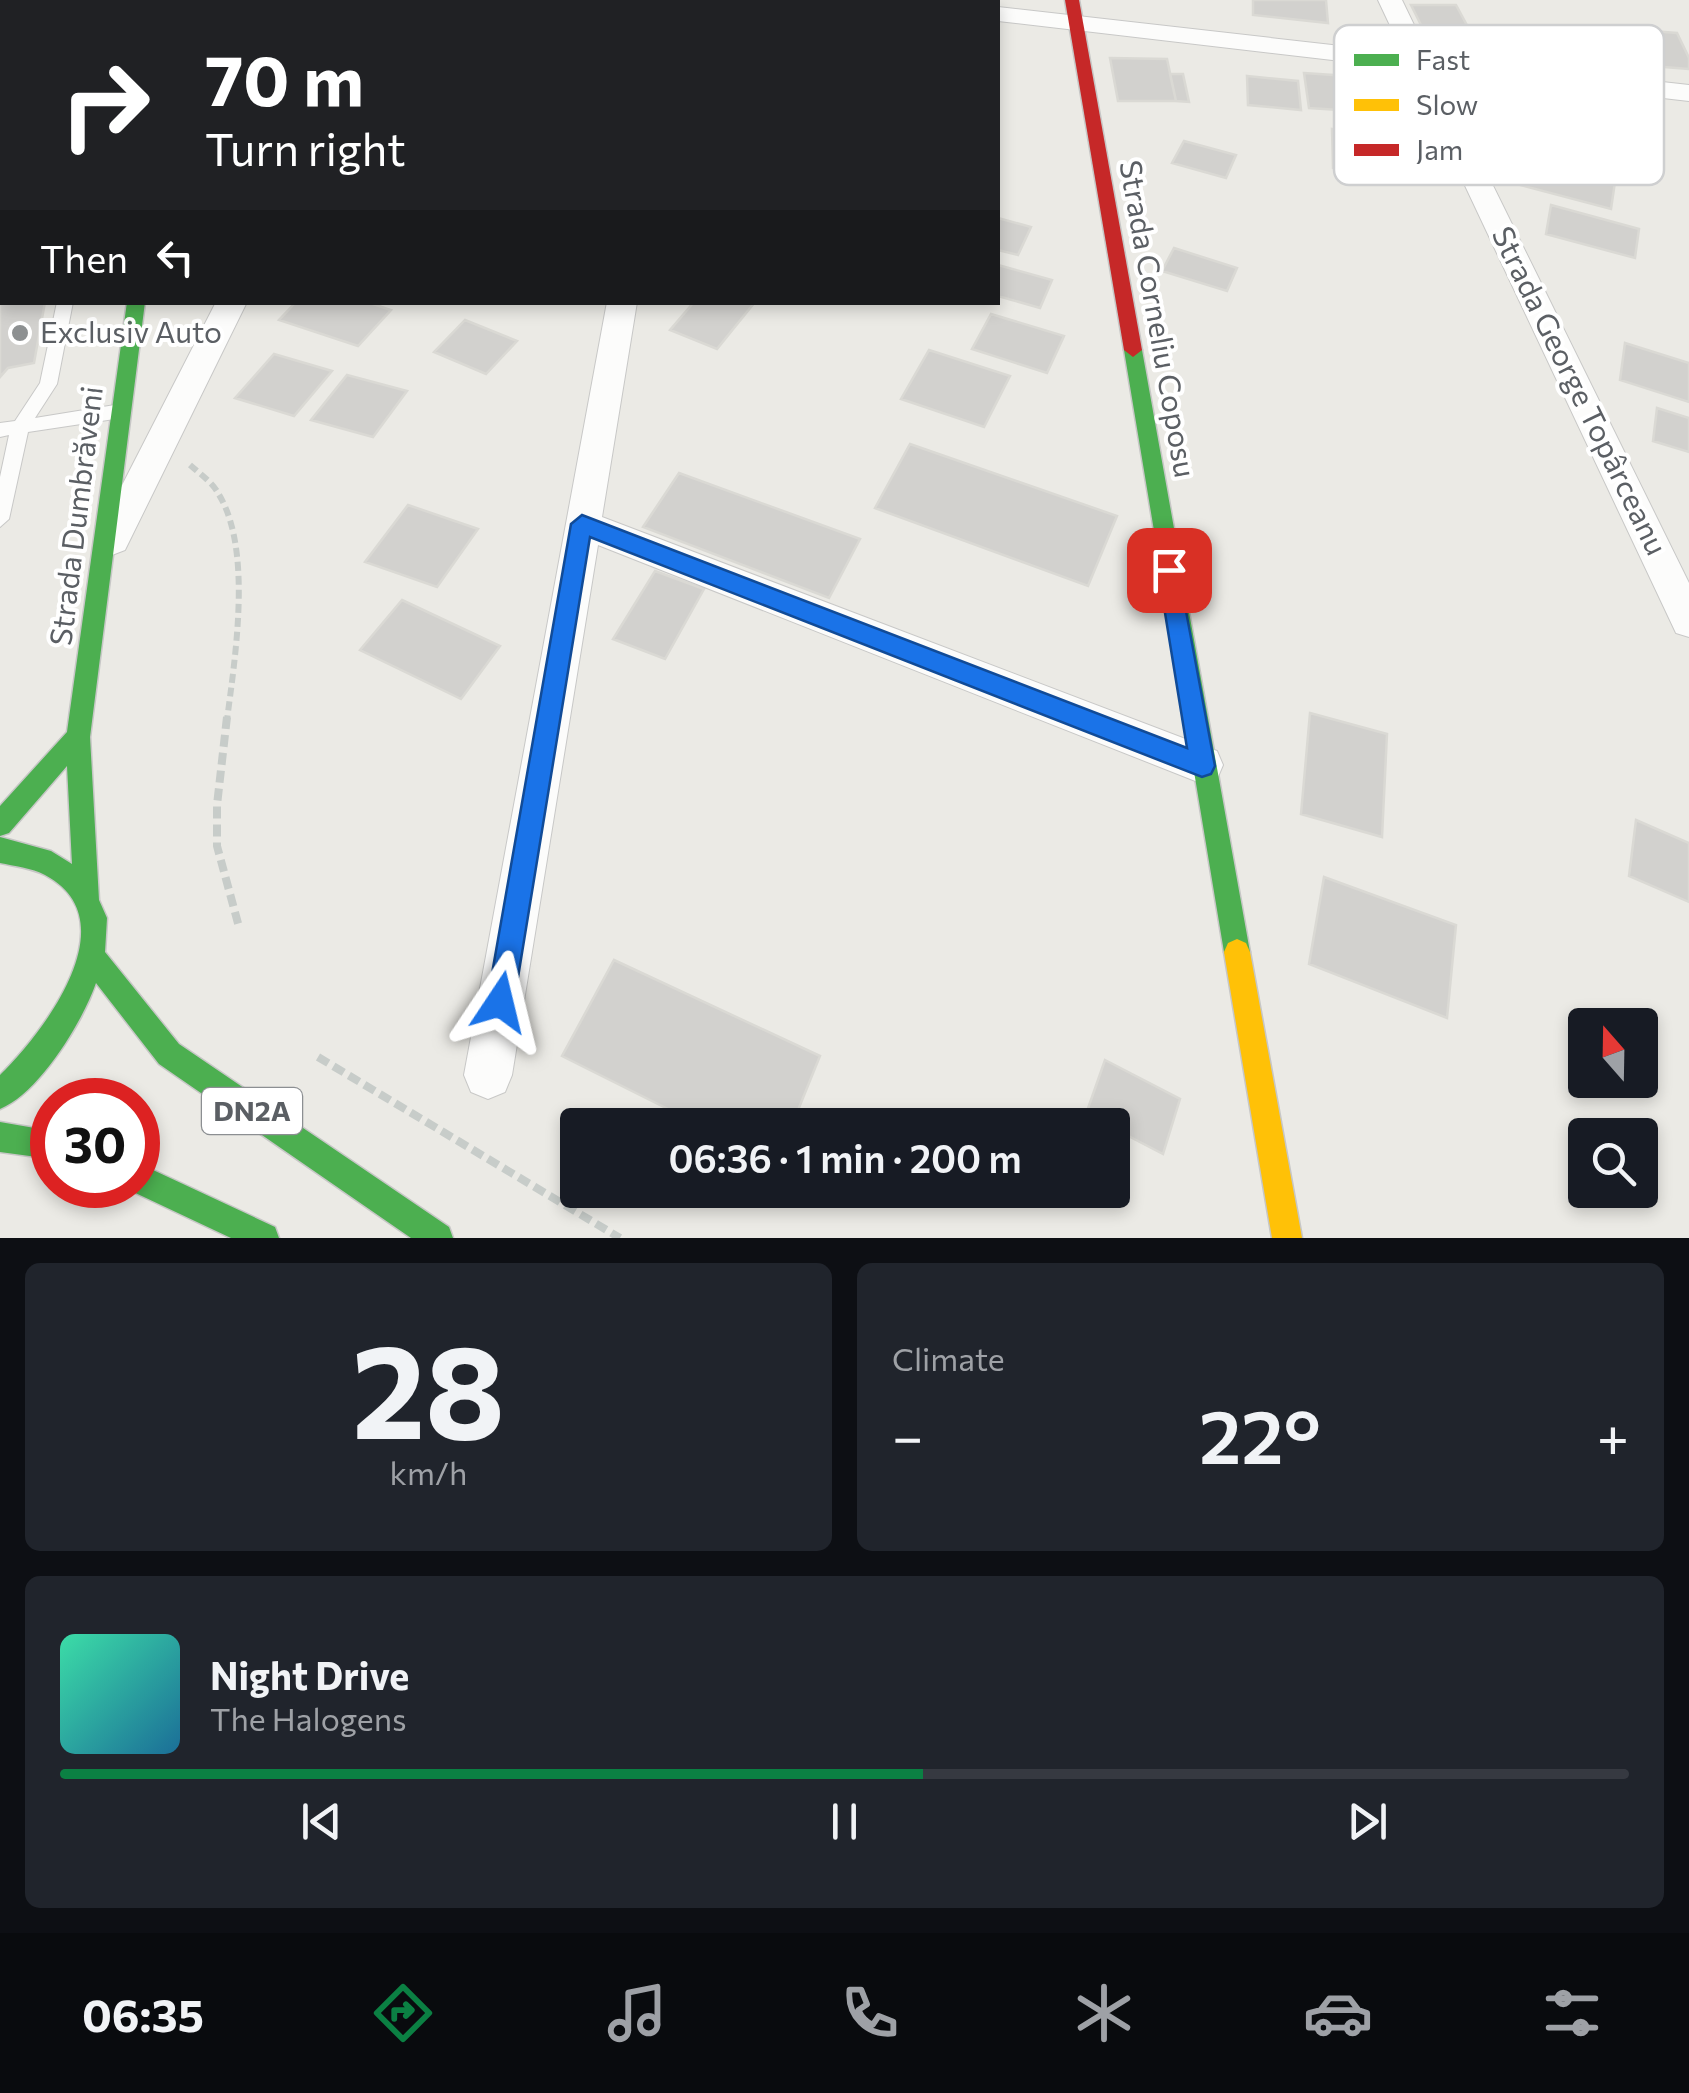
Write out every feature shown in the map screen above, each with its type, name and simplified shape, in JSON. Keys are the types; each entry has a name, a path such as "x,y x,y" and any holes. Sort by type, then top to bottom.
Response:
{"street":[{"name":"Strada George Topârceanu","path":"1390,0 1402,25"},
{"path":"1000,14 1074,12 1334,50"},
{"name":"Strada Corneliu Coposu","path":"1074,12 1287,1238"},
{"path":"1664,90 1689,93"},
{"name":"Strada George Topârceanu","path":"1479,185 1689,621"},
{"name":"Strada Dumbrăveni","path":"92,957 94,925 86,898 78,737 136,305"},
{"path":"102,560 230,305"},
{"path":"488,1076 621,305"},
{"path":"582,524 1202,766"},
{"path":"0,824 78,737"},
{"path":"0,850 30,852 54,861 72,875 86,898"},
{"path":"0,1095 37,1062 63,1028 82,992 92,957"},
{"name":"DN2A","path":"92,957 169,1054 438,1238"},
{"path":"0,1137 30,1142"},
{"path":"160,1188 264,1238"}],"lane":[{"path":"0,519 20,427 48,384 64,305"},
{"path":"0,430 121,411"}],"path":[{"path":"159,448 199,470 226,500 242,590 226,702 217,846 240,927"},
{"path":"318,1057 620,1238"}],"building":[{"path":"1253,0 1326,0 1328,23 1253,15"},
{"path":"1411,5 1456,5 1467,25 1421,25"},
{"path":"1664,32 1677,33 1689,58 1689,69 1664,67"},
{"path":"1110,58 1167,59 1176,101 1118,101"},
{"path":"1304,73 1334,75 1334,110 1309,108"},
{"path":"1170,74 1183,74 1189,102 1176,101"},
{"path":"1247,76 1298,81 1301,110 1248,105"},
{"path":"1184,141 1236,155 1226,178 1172,163"},
{"path":"1521,185 1615,185 1611,209"},
{"path":"1551,205 1639,229 1635,258 1546,234"},
{"path":"1000,219 1031,227 1018,255 1000,250"},
{"path":"1174,248 1237,268 1227,291 1162,271"},
{"path":"1000,266 1052,280 1040,308 1000,297"},
{"name":"Exclusiv Auto","path":"0,305 44,305 34,363 8,368 0,377"},
{"path":"293,305 376,305 391,310 358,346 279,320"},
{"path":"691,305 753,305 717,349 670,330"},
{"path":"991,314 1064,336 1047,373 972,349"},
{"path":"465,320 517,341 486,374 434,352"},
{"path":"1625,343 1689,363 1689,402 1620,380"},
{"path":"929,350 1010,376 984,427 901,399"},
{"path":"274,354 332,371 294,416 235,398"},
{"path":"347,375 407,391 373,437 311,420"},
{"path":"1657,408 1689,418 1689,452 1653,441"},
{"path":"910,444 1117,516 1088,586 875,508"},
{"path":"679,473 860,539 829,598 643,527"},
{"path":"408,505 478,529 437,587 365,562"},
{"path":"655,571 704,589 665,659 613,639"},
{"path":"402,600 500,646 461,699 360,650"},
{"path":"1310,713 1387,734 1382,837 1301,814"},
{"path":"1636,820 1689,843 1689,902 1629,876"},
{"path":"1324,877 1456,925 1447,1018 1309,964"},
{"path":"614,960 820,1056 799,1108 666,1108 562,1056"},
{"path":"1105,1060 1180,1099 1163,1154 1130,1137 1130,1108 1088,1108"}],"traffic: fast":[{"path":"87,898 78,737 136,305"},
{"path":"1133,350 1237,952"},
{"path":"0,824 78,737"},
{"path":"0,850 51,863 81,887 94,918 92,954 79,993 30,1066 0,1095"},
{"path":"92,957 169,1054 438,1238"},
{"path":"0,1137 30,1142"},
{"path":"160,1188 264,1238"}],"traffic: slow":[{"path":"1237,952 1287,1238"}],"traffic: jam":[{"path":"1072,0 1133,350"}],"place":[{"name":"Exclusiv Auto","path":"20,333"}],"route":[{"path":"500,1002 582,524 1202,766 1169,570"}]}
